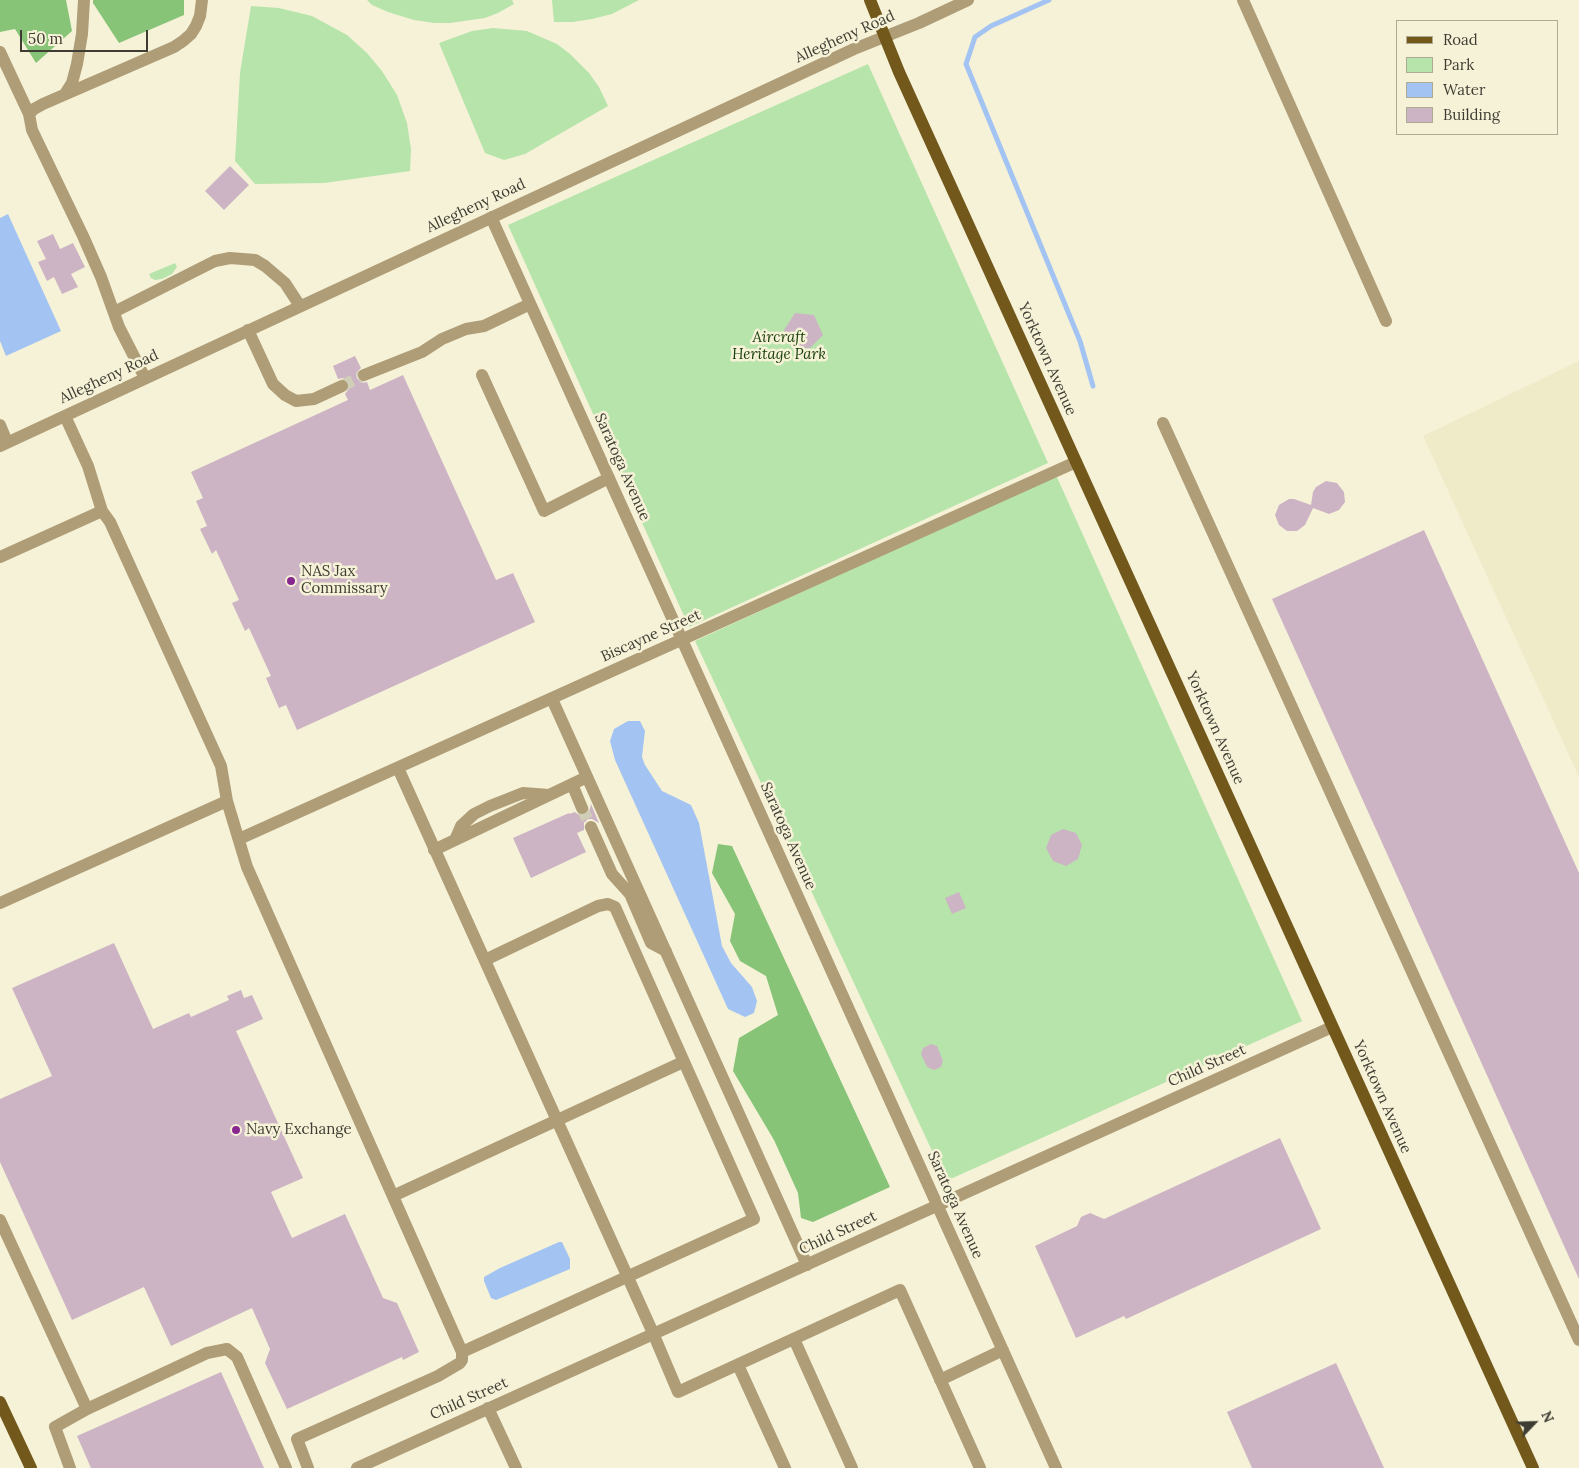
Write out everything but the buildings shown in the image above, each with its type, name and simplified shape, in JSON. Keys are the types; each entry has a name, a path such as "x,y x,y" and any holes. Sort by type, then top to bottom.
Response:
{"main road":[{"name":"Yorktown Avenue","path":"870,0 884,37 1533,1468"},
{"path":"0,1402 31,1468"}],"street":[{"path":"65,94 72,84 77,64 82,34 84,0"},
{"path":"29,114 34,108 174,47 191,34 196,26 200,16 202,0"},
{"name":"Allegheny Road","path":"4,444 854,49 968,0"},
{"path":"1243,0 1386,321"},
{"path":"0,52 29,114 32,130 83,236 119,327 145,378"},
{"name":"Saratoga Avenue","path":"491,217 1056,1468"},
{"path":"114,312 216,262 230,258 255,260 265,266 285,283 300,306"},
{"path":"364,375 422,352 442,339 466,329 484,326 530,304"},
{"path":"248,330 273,384 285,396 296,400 314,399 342,386"},
{"path":"482,374 544,511 609,478"},
{"path":"65,416 88,466 102,511 110,522 221,766 227,800 247,868 463,1356 460,1363 438,1376 298,1440 308,1468"},
{"path":"1163,423 1579,1340"},
{"path":"0,425 4,444"},
{"name":"Biscayne Street","path":"239,839 1076,462"},
{"path":"0,557 102,511"},
{"path":"552,699 807,1265"},
{"path":"398,768 678,1392 900,1290 980,1468"},
{"path":"434,850 587,777"},
{"path":"572,784 582,808"},
{"path":"0,903 227,800"},
{"path":"591,827 612,874 630,894 651,943 666,951"},
{"path":"462,1352 754,1219 615,907 608,904 598,906 484,960"},
{"name":"Child Street","path":"357,1468 1332,1027"},
{"path":"393,1196 683,1062"},
{"path":"0,1220 87,1409"},
{"path":"794,1339 852,1468"},
{"path":"70,1468 55,1427 87,1409 207,1353 227,1349 237,1357 286,1468"},
{"path":"940,1380 1003,1350"},
{"path":"738,1365 785,1468"},
{"path":"488,1408 516,1468"}],"shaded area":[{"path":"1579,361 1579,777 1423,436"}],"green space":[{"path":"0,0 66,0 72,31 36,63 15,29 0,32"},
{"path":"93,0 184,0 184,15 119,43 93,3"},
{"path":"367,0 512,0 514,4 485,18 450,23 434,23 414,20 388,12 372,5"},
{"path":"552,0 639,0 612,14 573,22 554,22"},
{"path":"251,6 279,8 312,16 347,35 367,53 382,71 397,95 407,123 411,149 410,171 324,183 255,184 235,161 240,73"},
{"path":"493,28 527,31 557,44 589,73 599,87 608,106 525,154 504,160 485,153 439,43 472,31"},
{"name":"Aircraft Heritage Park","path":"868,64 1048,463 689,627 508,225"},
{"path":"175,263 177,267 172,274 162,279 155,280 151,278 149,274"},
{"path":"1056,475 1302,1021 946,1181 695,641"},
{"path":"718,844 732,846 890,1187 813,1222 801,1218 798,1193 774,1140 733,1071 739,1038 778,1015 766,976 740,961 730,941 735,914 712,873"}],"water":[{"path":"8,214 61,331 6,356 0,341 0,218"},
{"path":"628,721 640,721 645,731 642,757 662,791 691,805 699,823 722,946 731,963 752,987 757,1001 754,1013 745,1017 728,1009 615,760 610,741 614,729"},
{"path":"562,1242 570,1259 570,1269 496,1300 491,1298 484,1277"}],"waterway":[{"path":"1049,0 991,26 975,37 966,64 1080,341 1093,386"}],"tunnel":[{"path":"342,386 364,375"},
{"path":"582,808 591,827"}],"place":[{"name":"NAS Jax Commissary","path":"291,581"},
{"name":"Navy Exchange","path":"236,1130"}]}
